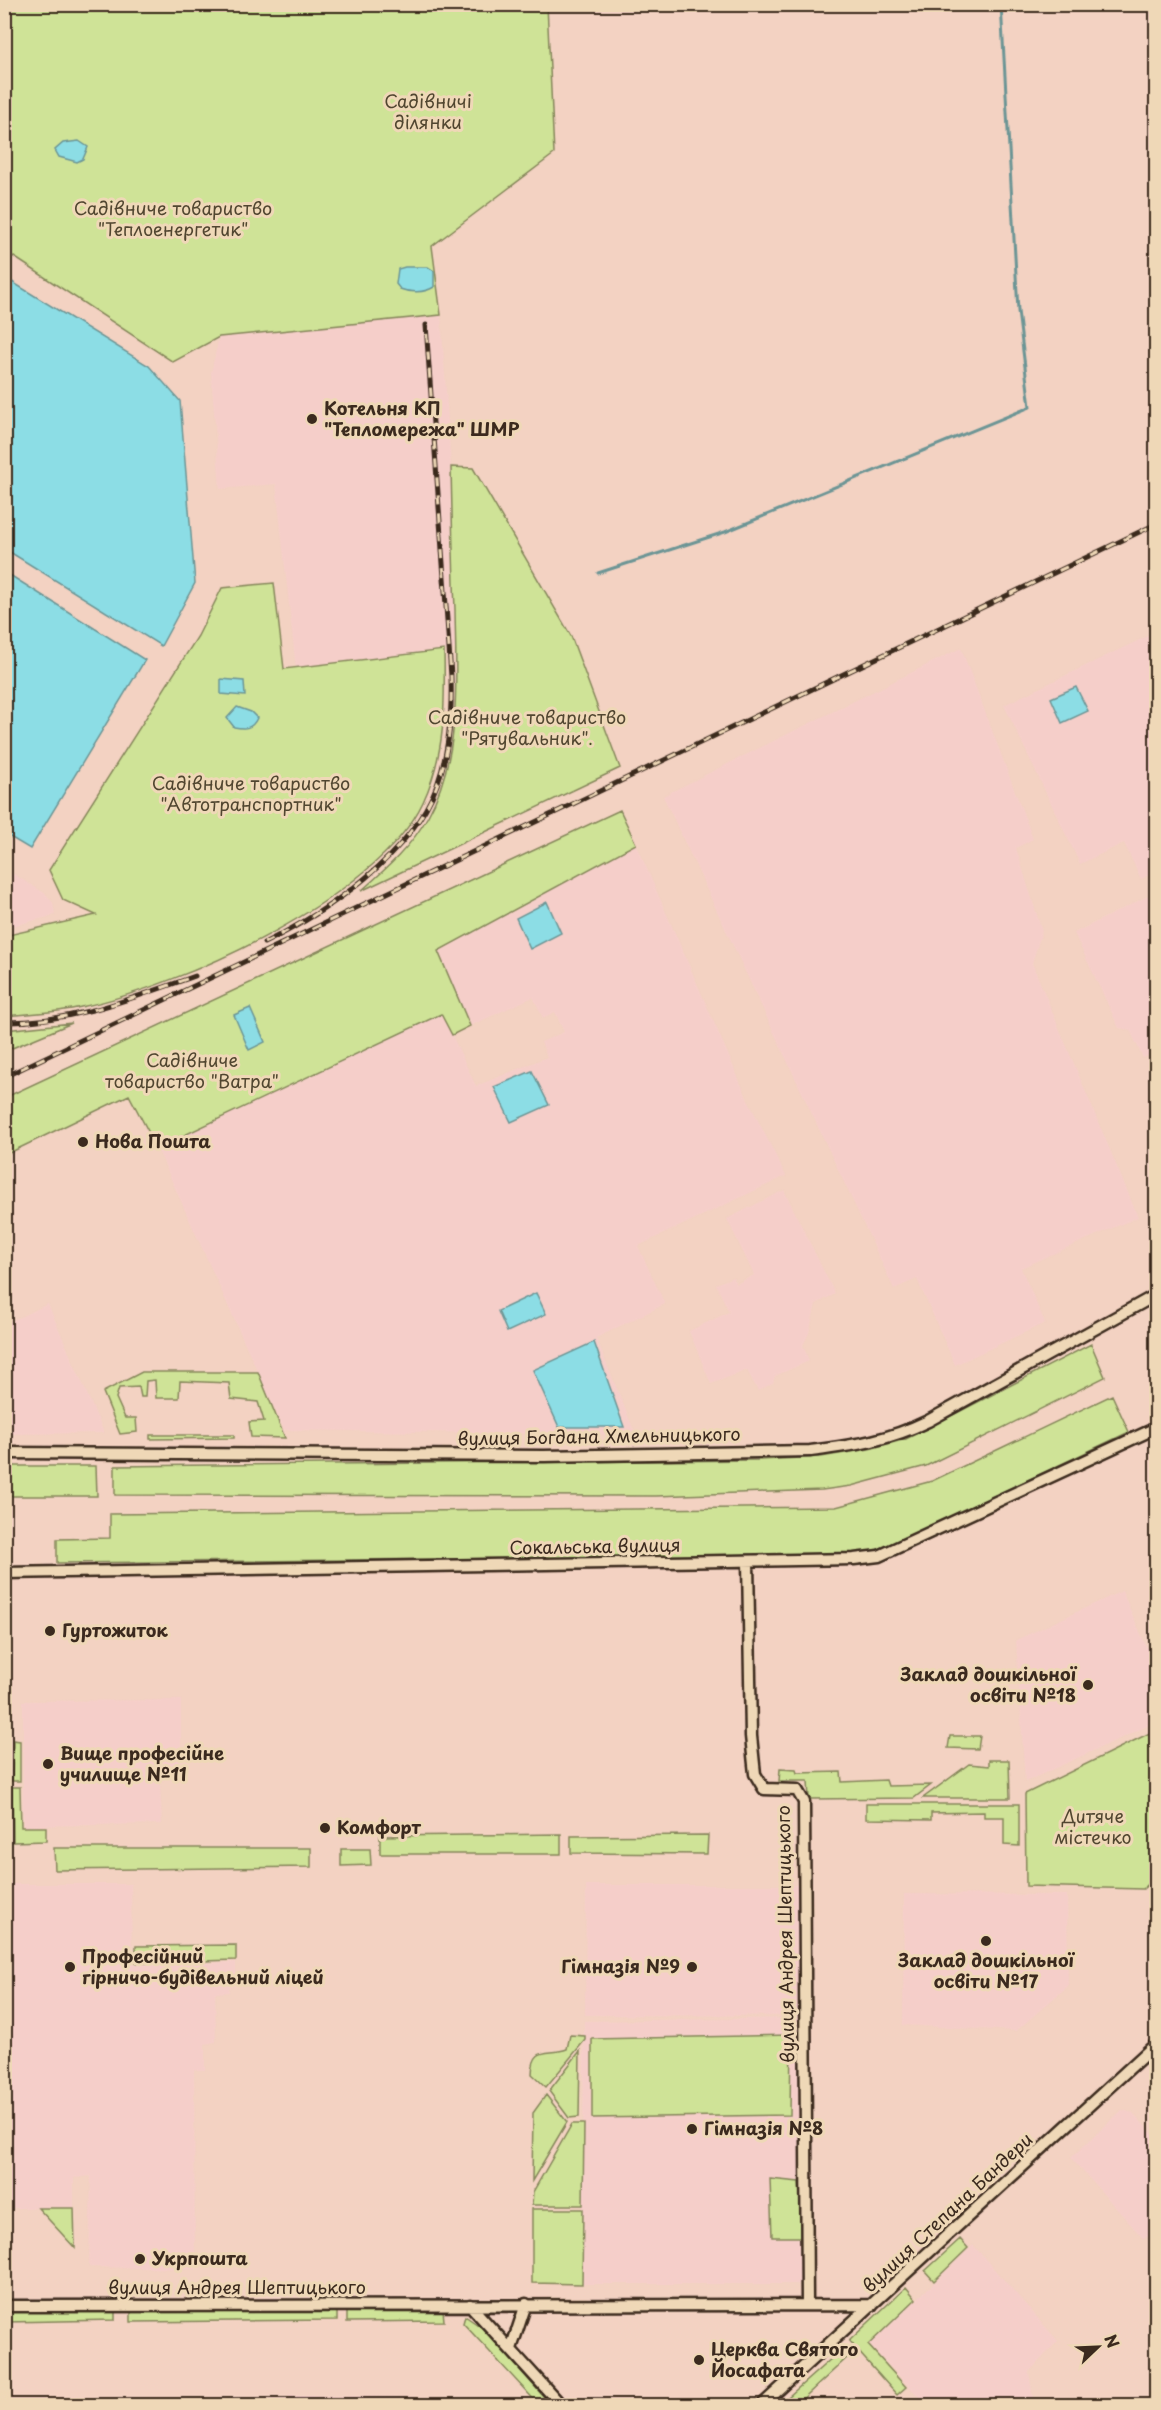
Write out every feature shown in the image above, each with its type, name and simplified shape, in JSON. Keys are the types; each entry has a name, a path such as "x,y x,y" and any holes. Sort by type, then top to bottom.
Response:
{"street":[{"name":"вулиця Богдана Хмельницького","path":"4,1454 544,1456 810,1450 846,1446 896,1437 1156,1295"},
{"name":"Сокальська вулиця","path":"4,1573 854,1560 879,1556 1156,1428"},
{"name":"вулиця Андрея Шептицького","path":"748,1562 751,1736 755,1774 764,1789 797,1790 804,1802 807,2304"},
{"name":"вулиця Степана Бандери","path":"761,2406 1156,2044"},
{"path":"511,2349 526,2304"},
{"name":"вулиця Андрея Шептицького","path":"4,2306 872,2305"},
{"path":"470,2306 562,2406"}],"shaded area":[{"name":"Котельня КП \"Тепломережа\" ШМР","path":"441,315 451,467 456,649 296,669 276,484 220,489 211,373 219,337"},
{"path":"1156,632 1156,872 1141,879 1124,843 1080,864 1004,705"},
{"path":"961,648 1033,839 1016,848 1042,931 1032,963 1138,1217 1021,1268 1045,1323 955,1365 917,1279 894,1289 663,796"},
{"path":"636,844 748,1100 786,1176 638,1246 665,1304 596,1338 636,1435 284,1430 157,1148 442,1014 476,1086 547,1057 541,1042 564,1032 555,1012 543,1018 533,997 470,1026 438,952"},
{"path":"5,869 46,894 53,903 55,915 5,928"},
{"path":"1156,892 1156,1052 1143,1058 1130,1030 1119,1028 1074,933"},
{"path":"784,1190 835,1294 816,1304 809,1333 803,1345 809,1361 775,1376 773,1383 758,1391 747,1370 711,1384 689,1331 729,1312 716,1284 733,1277 736,1284 754,1275 727,1219"},
{"path":"48,1304 104,1433 5,1434 5,1324"},
{"name":"Заклад дошкільної освіти №18","path":"1122,1591 1147,1648 1156,1644 1156,1722 1025,1782 1016,1640"},
{"path":"181,1700 181,1759 160,1783 162,1824 23,1826 23,1701"},
{"path":"5,1884 131,1884 132,1965 236,1962 236,1985 229,1988 229,1992 215,1993 216,2042 205,2044 205,2070 194,2070 195,2269 89,2267 91,2176 74,2178 74,2208 5,2208"},
{"name":"Гімназія №9","path":"586,1885 798,1885 800,2016 585,2015"},
{"name":"Заклад дошкільної освіти №17","path":"904,1894 1067,1895 1068,1986 1016,2031 903,2025"},
{"name":"Гімназія №8","path":"800,2018 803,2284 582,2284 584,2021"},
{"path":"1122,2110 1133,2113 1156,2138 1156,2242 1151,2236 1143,2238 1071,2158"},
{"path":"973,2245 1058,2341 1029,2372 1034,2405 927,2405 869,2345"},
{"path":"289,2396 412,2397 412,2405 289,2405"}],"green space":[{"path":"4,5 547,5 554,154 432,246 441,315 219,337 173,362 5,251"},
{"name":"Садівниче товариство \"Рятувальник\".","path":"451,467 473,468 571,636 620,768 361,891 398,856 422,827 439,792 447,767 455,715 456,688"},
{"name":"Садівниче товариство \"Автотранспортник\"","path":"274,583 284,669 444,650 444,708 440,746 431,784 423,802 400,837 365,871 322,903 273,933 170,980 122,996 72,1009 5,1016 4,936 96,915 63,900 49,870 198,636 222,588"},
{"name":"Садівниче товариство \"Ватра\"","path":"620,810 636,844 438,951 470,1026 452,1035 441,1014 157,1148 129,1095 5,1155 4,1098"},
{"path":"72,1023 5,1051 5,1030"},
{"path":"1091,1344 1105,1377 926,1466 851,1486 822,1490 656,1496 115,1495 115,1466 760,1460 821,1457 869,1449 906,1439"},
{"path":"142,1372 258,1372 285,1438 251,1437 249,1422 264,1421 258,1402 231,1399 229,1383 180,1381 179,1398 156,1398 155,1380 146,1381 145,1397 141,1397 139,1387 119,1388 116,1398 125,1418 136,1418 137,1432 120,1434 103,1392"},
{"path":"1112,1395 1129,1432 884,1548 848,1555 57,1563 57,1539 110,1538 110,1514 836,1507 932,1481"},
{"path":"150,1435 234,1435 234,1438 150,1439"},
{"path":"5,1466 96,1466 97,1496 5,1496"},
{"name":"Дитяче містечко","path":"1156,1730 1156,1877 1143,1889 1026,1886 1025,1794"},
{"path":"950,1736 980,1736 978,1749 948,1748"},
{"path":"4,1740 7,1740 7,1843 4,1843"},
{"path":"13,1740 20,1741 20,1781 12,1781"},
{"path":"989,1760 1009,1760 1010,1798 923,1798 969,1764 989,1766"},
{"path":"780,1769 796,1770 797,1773 841,1772 842,1782 886,1780 888,1786 931,1785 914,1798 809,1799 808,1781 779,1781"},
{"path":"12,1787 20,1787 21,1827 46,1827 46,1841 13,1842"},
{"path":"866,1804 1019,1804 1019,1846 1004,1845 1004,1817 984,1817 984,1812 931,1813 931,1820 866,1819"},
{"path":"561,1834 561,1854 380,1854 380,1836"},
{"path":"708,1835 707,1854 571,1853 571,1836"},
{"path":"54,1848 311,1848 311,1867 55,1870"},
{"path":"341,1849 370,1849 371,1865 341,1866"},
{"path":"236,1945 236,1960 136,1963 136,1946"},
{"path":"570,2035 585,2036 585,2040 546,2087 532,2074 535,2059 543,2053 567,2049"},
{"path":"791,2035 790,2115 592,2118 592,2039"},
{"path":"580,2051 579,2117 569,2118 549,2091"},
{"path":"546,2095 567,2122 532,2181 533,2113"},
{"path":"572,2124 584,2124 583,2205 532,2205 533,2192"},
{"path":"770,2179 799,2182 803,2237 772,2237"},
{"path":"38,2208 74,2208 75,2248"},
{"path":"532,2209 583,2209 582,2284 532,2283"},
{"path":"960,2239 968,2248 934,2281 925,2271"},
{"path":"906,2287 916,2299 868,2345 906,2387 897,2395 849,2341"},
{"path":"115,2310 115,2320 5,2322 4,2312"},
{"path":"131,2310 337,2310 337,2320 131,2322"},
{"path":"347,2310 443,2310 444,2321 347,2322"},
{"path":"465,2316 484,2329 551,2405 539,2405 463,2323"},
{"path":"841,2350 848,2357 796,2405 779,2405"}],"water":[{"path":"79,141 88,147 83,159 77,162 59,157 55,150 63,143"},
{"path":"428,267 434,271 434,287 417,292 400,289 396,284 398,269"},
{"path":"4,277 149,366 180,401 195,583 161,646 5,549"},
{"path":"5,572 145,660 30,849 5,834"},
{"path":"221,679 244,681 245,696 221,694"},
{"path":"1076,687 1088,711 1062,723 1051,698"},
{"path":"237,707 251,712 257,718 253,724 245,728 234,727 227,718"},
{"path":"547,902 561,933 530,949 516,918"},
{"path":"250,1008 265,1042 249,1050 234,1015"},
{"path":"532,1071 549,1105 511,1122 494,1087"},
{"path":"536,1293 546,1314 507,1332 498,1311"},
{"path":"594,1342 624,1427 559,1427 533,1370"}],"waterway":[{"path":"598,573 725,532 1030,407 1018,311 1001,4"}],"railway":[{"path":"264,943 315,915 365,878 388,857 425,811 437,785 445,758 451,704 451,676 426,325"},
{"path":"4,1077 1156,524"},
{"path":"4,1022 78,1014 195,976"}],"place":[{"name":"Котельня КП \"Тепломережа\" ШМР","path":"312,419"},
{"name":"Нова Пошта","path":"83,1142"},
{"name":"Гуртожиток","path":"50,1631"},
{"name":"Заклад дошкільної освіти №18","path":"1088,1685"},
{"name":"Вище професійне училище №11","path":"48,1764"},
{"name":"Комфорт","path":"325,1828"},
{"name":"Заклад дошкільної освіти №17","path":"986,1941"},
{"name":"Професійний гірничо-будівельний ліцей","path":"70,1967"},
{"name":"Гімназія №9","path":"692,1967"},
{"name":"Гімназія №8","path":"692,2129"},
{"name":"Укрпошта","path":"140,2259"},
{"name":"Церква Святого Йосафата","path":"699,2360"}],"park label":[{"name":"Садівничі ділянки","path":"428,112"},
{"name":"Садівниче товариство \"Теплоенергетик\"","path":"173,219"}]}
